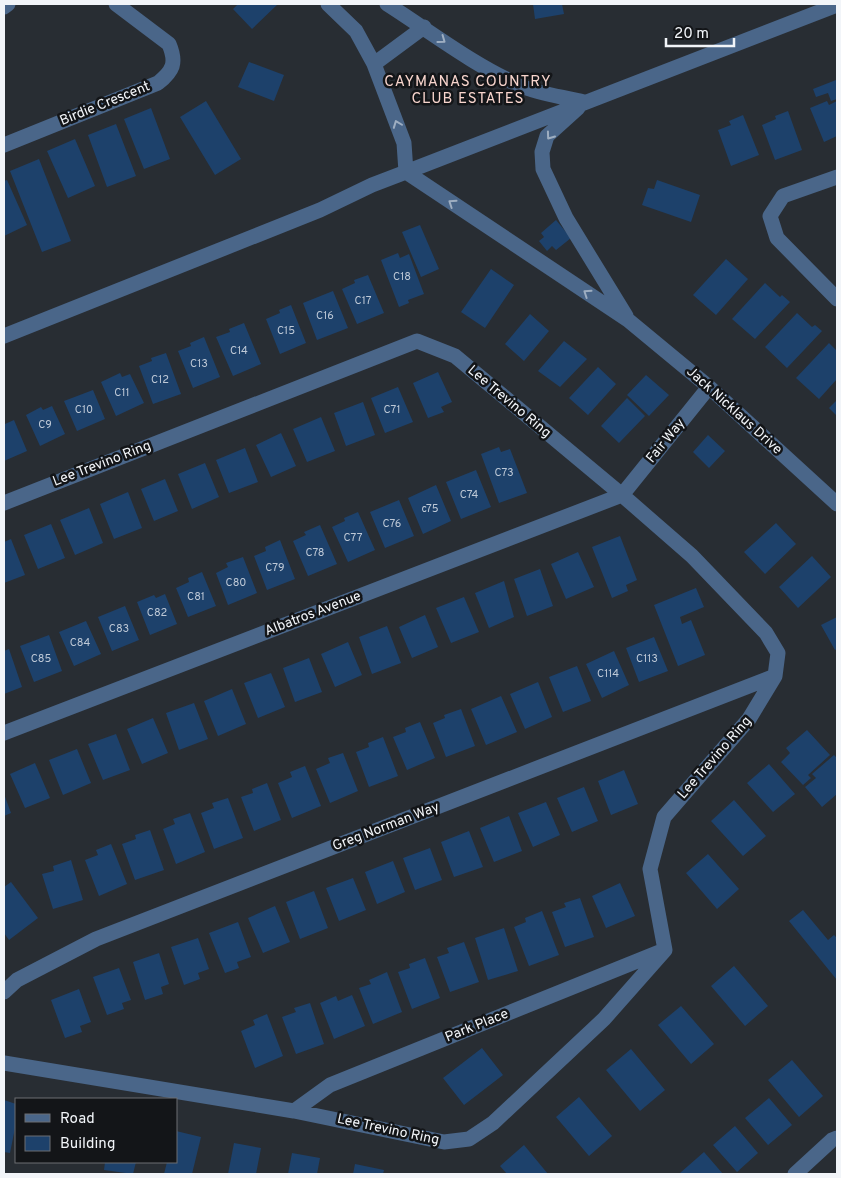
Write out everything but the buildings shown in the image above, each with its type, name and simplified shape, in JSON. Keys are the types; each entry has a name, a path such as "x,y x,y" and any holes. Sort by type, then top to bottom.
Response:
{"street":[{"path":"4,7 8,4"},
{"name":"Birdie Crescent","path":"4,145 158,83 169,74 173,64 170,44 116,4"},
{"path":"328,4 356,31 374,64 404,143 406,172"},
{"path":"387,4 424,27 468,59 522,87 584,102"},
{"path":"4,336 320,210 372,185 837,5"},
{"path":"374,64 424,27"},
{"name":"Jack Nicklaus Drive","path":"584,102 547,136 542,152 543,169 566,218 628,320"},
{"name":"Jack Nicklaus Drive","path":"406,172 628,320 710,387 837,504"},
{"path":"837,177 783,196 770,216 777,238 837,299"},
{"name":"Lee Trevino Ring","path":"4,503 417,341 455,356 622,495 692,556 766,633 778,653 775,676 749,720 664,816 650,868 666,950 604,1019 493,1123 469,1139 444,1142 294,1111 4,1063"},
{"name":"Fair Way","path":"622,495 710,387"},
{"name":"Albatros Avenue","path":"4,733 622,495"},
{"name":"Greg Norman Way","path":"4,992 18,980 96,939 775,676"},
{"name":"Park Place","path":"294,1111 330,1085 666,950"},
{"path":"795,1174 832,1140 837,1138"}],"district":[{"name":"CAYMANAS COUNTRY CLUB ESTATES","path":"468,90"}]}
